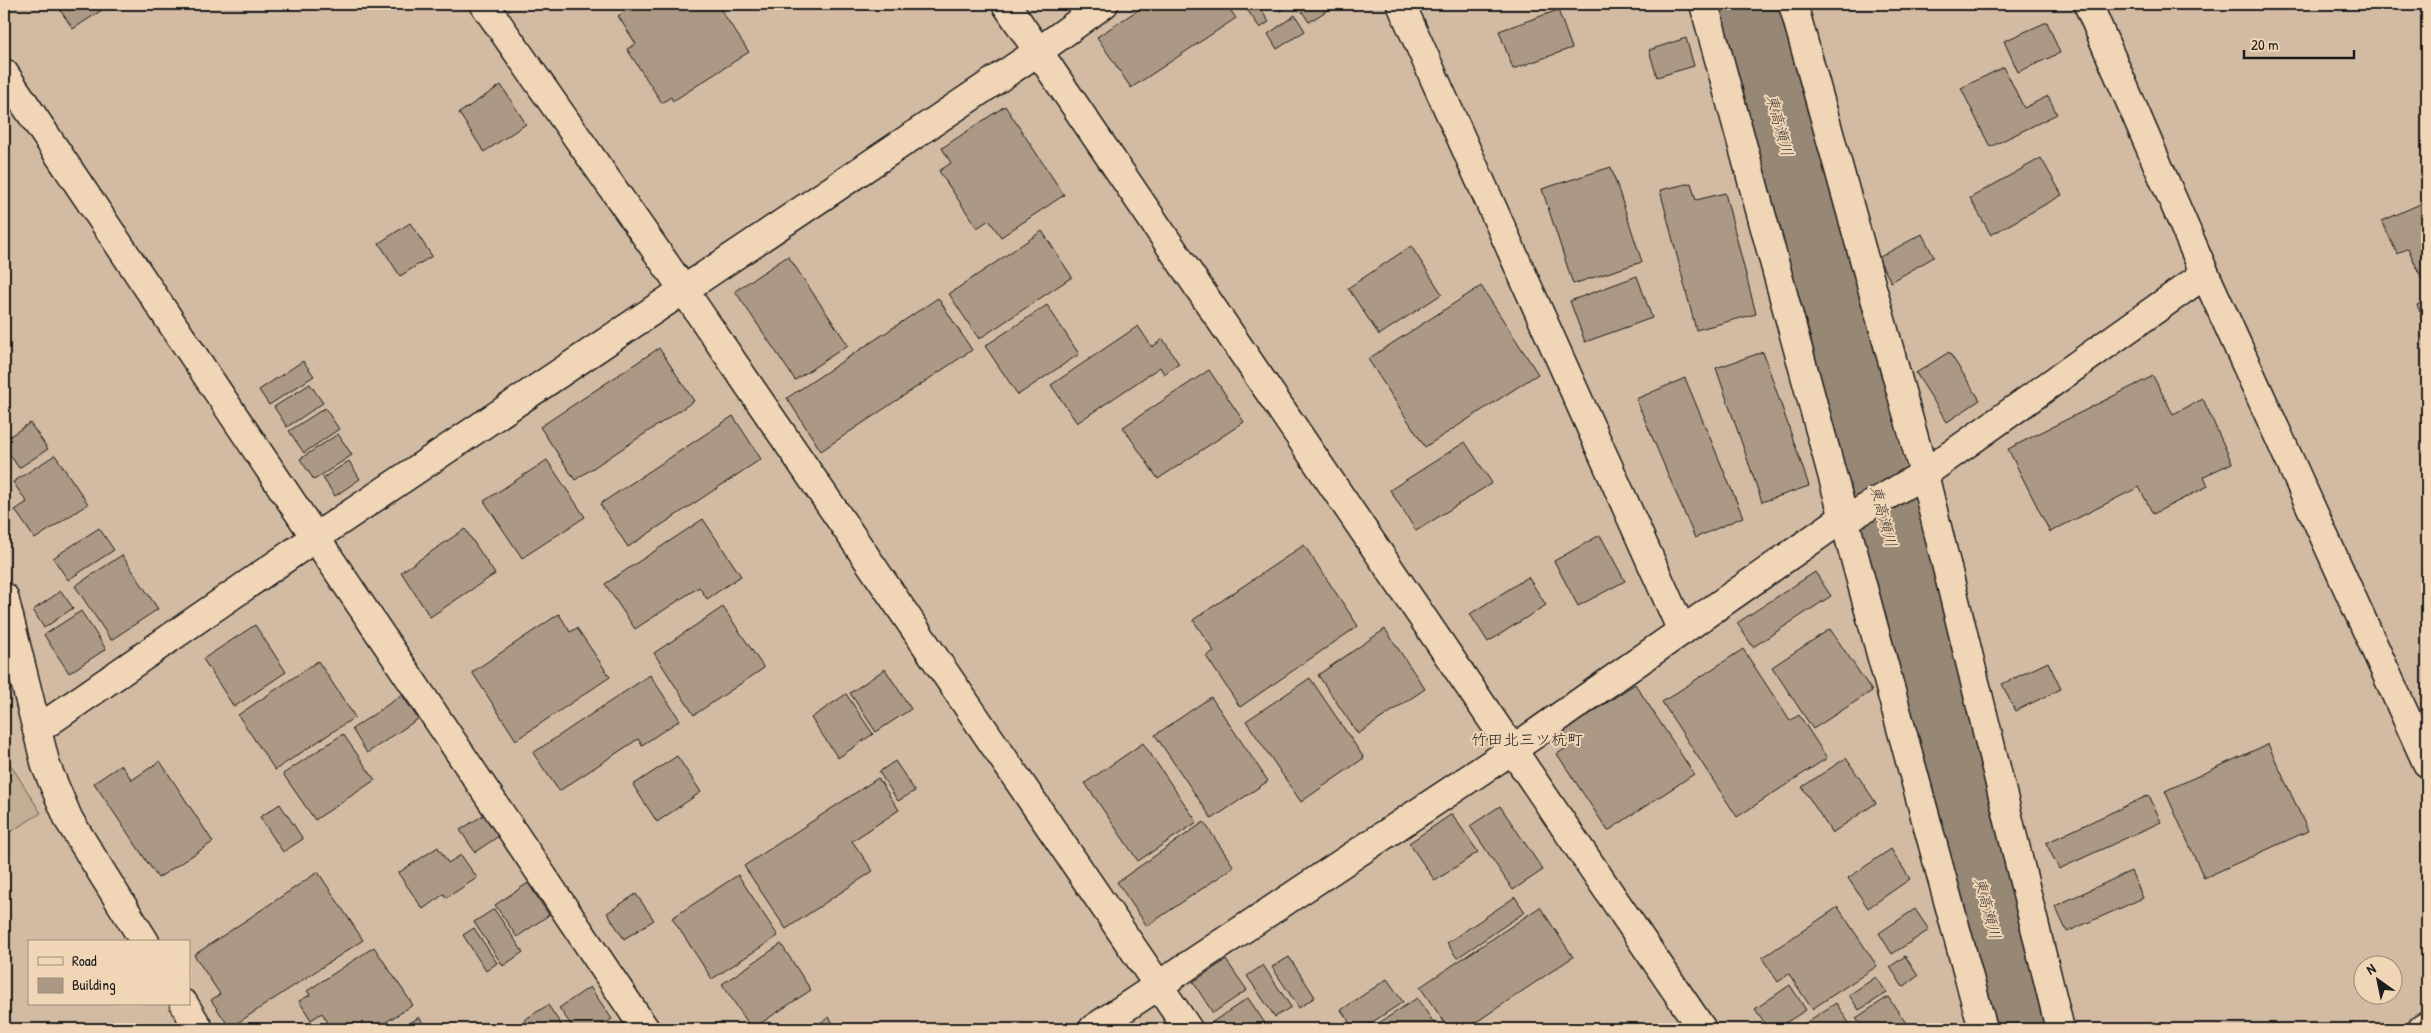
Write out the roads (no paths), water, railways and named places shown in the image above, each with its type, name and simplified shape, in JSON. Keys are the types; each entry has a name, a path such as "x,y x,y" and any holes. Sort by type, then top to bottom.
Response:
{"street":[{"path":"484,4 683,289 1188,1029"},
{"path":"1006,4 1702,1029"},
{"path":"37,730 316,537 1038,52 1104,4"},
{"path":"1401,4 1682,631"},
{"path":"1704,4 1849,516 1983,1029"},
{"path":"1793,4 2060,1029"},
{"path":"2088,4 2205,274 2427,763"},
{"path":"4,73 645,1029"},
{"path":"1093,1029 1512,750 1849,516 1918,478 2205,274"},
{"path":"4,597 46,766 69,820 144,940"},
{"path":"185,1006 200,1029"},
{"path":"2422,1029 2427,1026"}],"waterway":[{"name":"東高瀬川","path":"1748,4 2020,1029"}],"railway":[{"path":"4,1025 8,1029"}],"district":[{"name":"竹田北三ツ杭町","path":"1527,739"}]}
